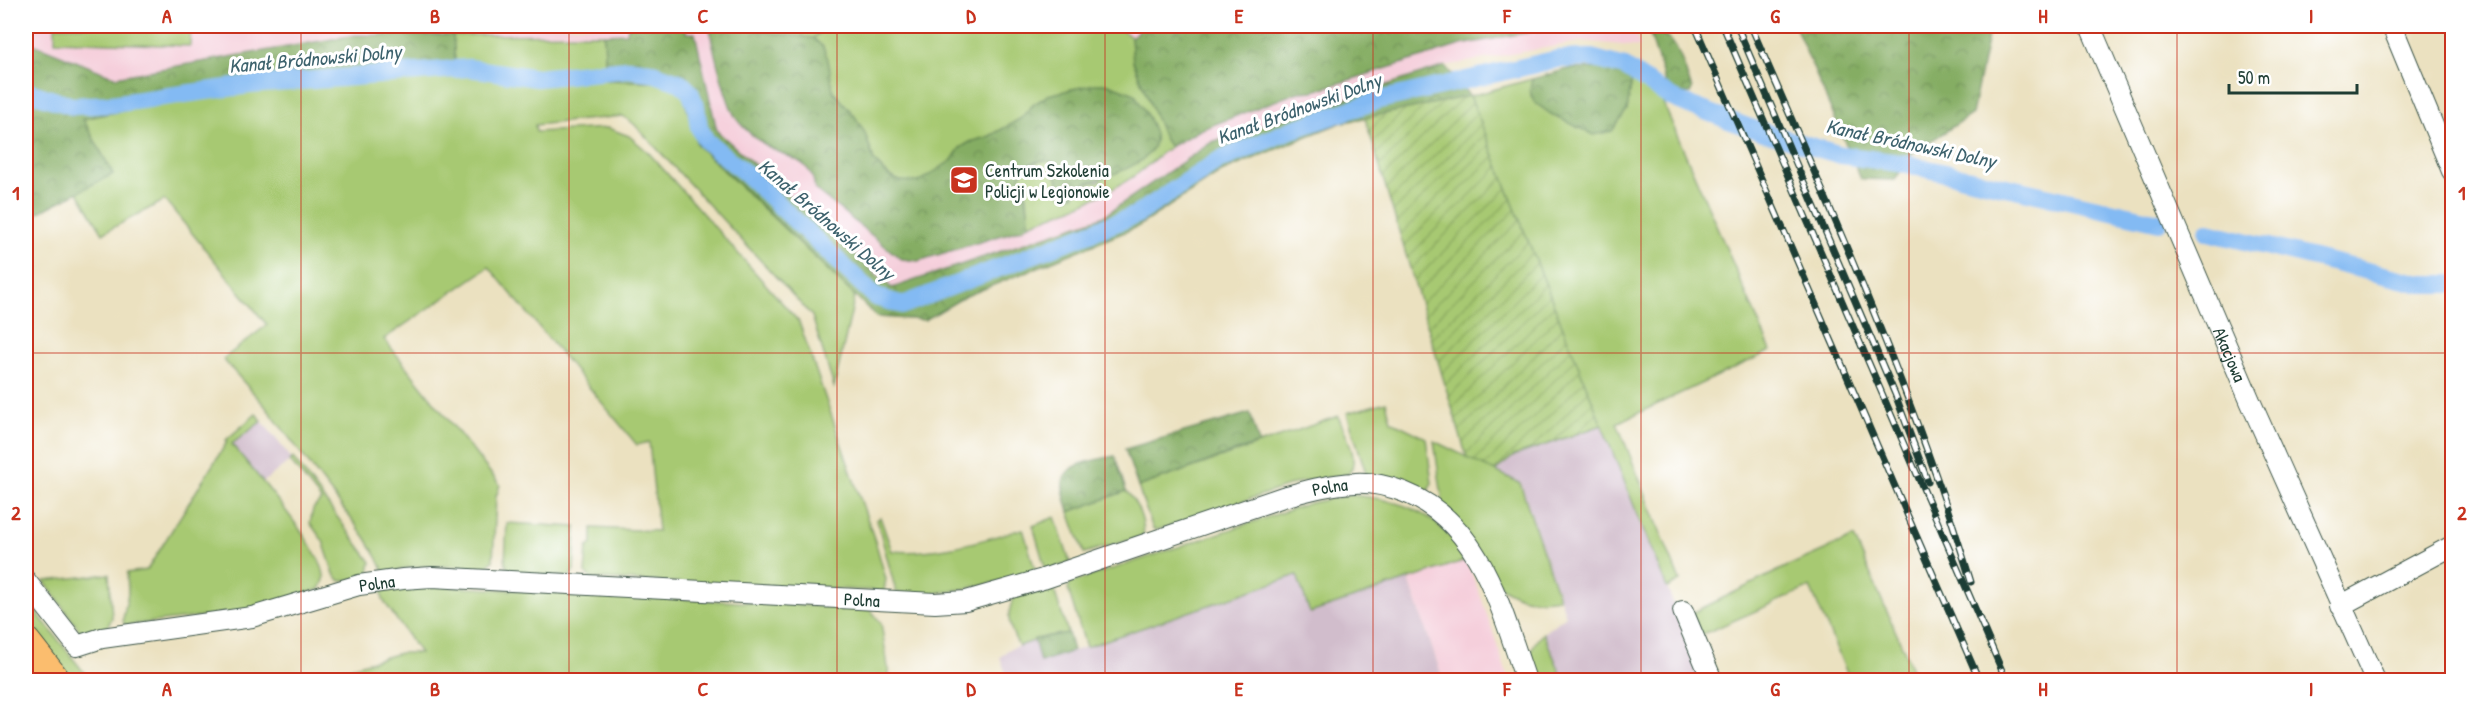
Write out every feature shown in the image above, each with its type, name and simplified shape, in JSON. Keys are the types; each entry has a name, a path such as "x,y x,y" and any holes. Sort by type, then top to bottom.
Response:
{"main road":[{"path":"26,643 55,681"}],"street":[{"name":"Akacjowa","path":"2090,26 2340,606 2375,681"},
{"path":"2392,26 2452,171"},
{"name":"Polna","path":"26,581 77,646 102,638 252,617 359,585 432,577 892,603 966,601 1081,567 1283,497 1323,487 1355,483 1393,488 1416,497 1437,510 1457,528 1489,579 1526,681"},
{"path":"2340,606 2452,546"},
{"path":"1683,611 1712,681"}],"shaded area":[{"name":"Centrum Szkolenia Policji w Legionowie","path":"26,26 1634,26 1640,47 1584,41 1445,66 1212,142 1102,217 892,288 717,131 695,33 355,35 115,77 26,41"},
{"path":"262,421 292,459 262,483 232,444"},
{"path":"1602,425 1705,680 1564,680 1543,633 1566,616 1521,483 1495,471 1514,456"},
{"path":"1466,560 1509,680 1443,680 1409,580"},
{"path":"1298,575 1311,613 1409,580 1443,680 988,680 1006,674 1000,657 1008,650 1034,639 1041,662"}],"green space":[{"path":"55,26 191,26 190,46 55,41"},
{"path":"628,26 687,26 686,33 695,33 717,131 892,288 1102,217 1212,142 1445,66 1470,96 1340,123 1221,172 1137,227 964,297 925,320 877,317 697,144 682,90 662,82 606,80 604,34 627,33"},
{"path":"710,26 746,26 772,33 813,38 823,47 828,59 833,91 854,115 865,133 874,161 889,176 900,181 919,182 952,160 960,148 970,142 990,136 1020,119 1034,104 1048,95 1094,84 1108,84 1135,94 1152,125 1155,135 1154,145 1149,153 1131,167 1086,183 1067,198 1061,194 1053,162 1033,162 1020,177 1029,224 1022,229 918,261 901,259 815,189 813,179 804,165 767,146 739,122 725,91"},
{"path":"746,26 828,26 813,38 772,33"},
{"path":"828,26 1116,26 1131,37 1133,61 1164,138 1170,147 1137,174 1111,190 1071,209 1029,224 1027,196 1020,177 1024,167 1044,160 1053,162 1061,194 1074,195 1084,184 1100,181 1135,94 1108,84 1071,89 1034,104 1020,119 990,136 970,142 960,148 952,160 919,183 900,181 889,176 874,161 865,133 854,115 833,91 823,47 813,38"},
{"path":"1144,26 1552,26 1461,45 1314,91 1298,92 1200,130 1170,147 1164,138 1133,61 1131,37"},
{"path":"1795,26 1990,26 1972,114 1911,154 1895,180 1861,179"},
{"path":"1649,31 1667,37 1673,43 1682,60 1692,89 1690,93 1675,93 1666,85"},
{"path":"604,34 606,79 662,82 682,90 697,145 855,296 834,387 812,316 634,124 623,116 535,125 536,132 608,128 629,136 648,152 799,322 876,544 886,579 884,591 592,579 585,573 587,548 592,544 592,528 658,531 649,442 637,445 489,267 384,339 500,485 496,497 493,561 485,568 421,567 385,574 365,537 265,406 223,359 267,325 165,200 103,233 77,191 113,174 83,119 222,96 315,86 456,76 453,35"},
{"path":"355,35 453,35 456,77 268,90 129,109 83,119 113,174 26,219 26,41 115,77"},
{"path":"1602,68 1632,79 1627,110 1612,131 1594,135 1551,114 1534,102 1530,91 1532,79 1568,69"},
{"path":"1532,79 1531,96 1557,118 1567,120 1578,128 1627,110 1632,79 1661,98 1771,351 1617,423 1680,581 1667,588 1470,96"},
{"path":"1470,96 1602,425 1514,456 1495,471 1467,458 1365,118"},
{"path":"1386,402 1391,421 1426,438 1432,483 1428,491 1370,477 1366,473 1347,413"},
{"path":"1250,413 1259,443 1138,487 1125,449"},
{"path":"256,414 262,421 232,444 285,509 312,547 324,576 320,589 235,613 124,624 128,593 127,573 147,570 227,442 226,440"},
{"path":"1338,416 1353,454 1352,468 1348,474 1300,482 1157,530 1153,529 1138,487"},
{"path":"1434,441 1520,483 1559,598 1529,599 1515,595 1501,587 1443,504"},
{"path":"1115,456 1126,491 1069,512 1063,488 1067,473 1081,464"},
{"path":"293,458 371,562 368,577 340,581 334,574 323,541 310,523 313,509 321,500 290,461"},
{"path":"1126,491 1139,512 1144,530 1143,536 1084,553 1069,512"},
{"path":"1350,495 1386,500 1417,511 1444,531 1466,560 1310,613 1297,575 1086,647 1068,589 1070,583 1310,503"},
{"path":"880,517 892,551 942,549 1023,529 1036,573 949,591 913,594 896,592 877,520"},
{"path":"1055,517 1070,562 1046,571 1033,526"},
{"path":"507,523 576,527 574,571 569,577 509,573 505,562"},
{"path":"1854,537 1917,680 1850,680 1810,587 1701,635 1692,613"},
{"path":"109,574 112,618 106,629 80,631 44,581"},
{"path":"437,586 870,609 881,623 890,680 305,680 400,653 420,653 383,600 381,590"},
{"path":"1053,587 1068,633 1048,636 1019,646 1009,620 1010,608 1016,595"},
{"path":"26,599 90,680 72,680 26,621"},
{"path":"1068,633 1073,651 1040,662 1034,639"},
{"path":"1543,633 1564,680 1536,680 1530,655"}],"waterway":[{"name":"Kanał Bródnowski Dolny","path":"26,91 72,106 112,104 249,85 469,68 537,78 628,69 650,72 681,83 690,92 696,107 699,127 706,141 744,172 876,297 903,305 1136,215 1218,161 1291,130 1379,100 1558,59 1591,58 1625,67 1670,97 1689,105 1750,128 1841,155 1906,164 2159,222"},
{"name":"Kanał Bródnowski Dolny","path":"2208,232 2421,284 2452,284"}],"railway":[{"path":"1695,26 1979,680"},
{"path":"1723,26 2006,680"},
{"path":"1737,26 1895,394 1928,482"},
{"path":"1751,26 1897,370 1971,582"}],"place":[{"name":"Centrum Szkolenia Policji w Legionowie","path":"964,180"}]}
